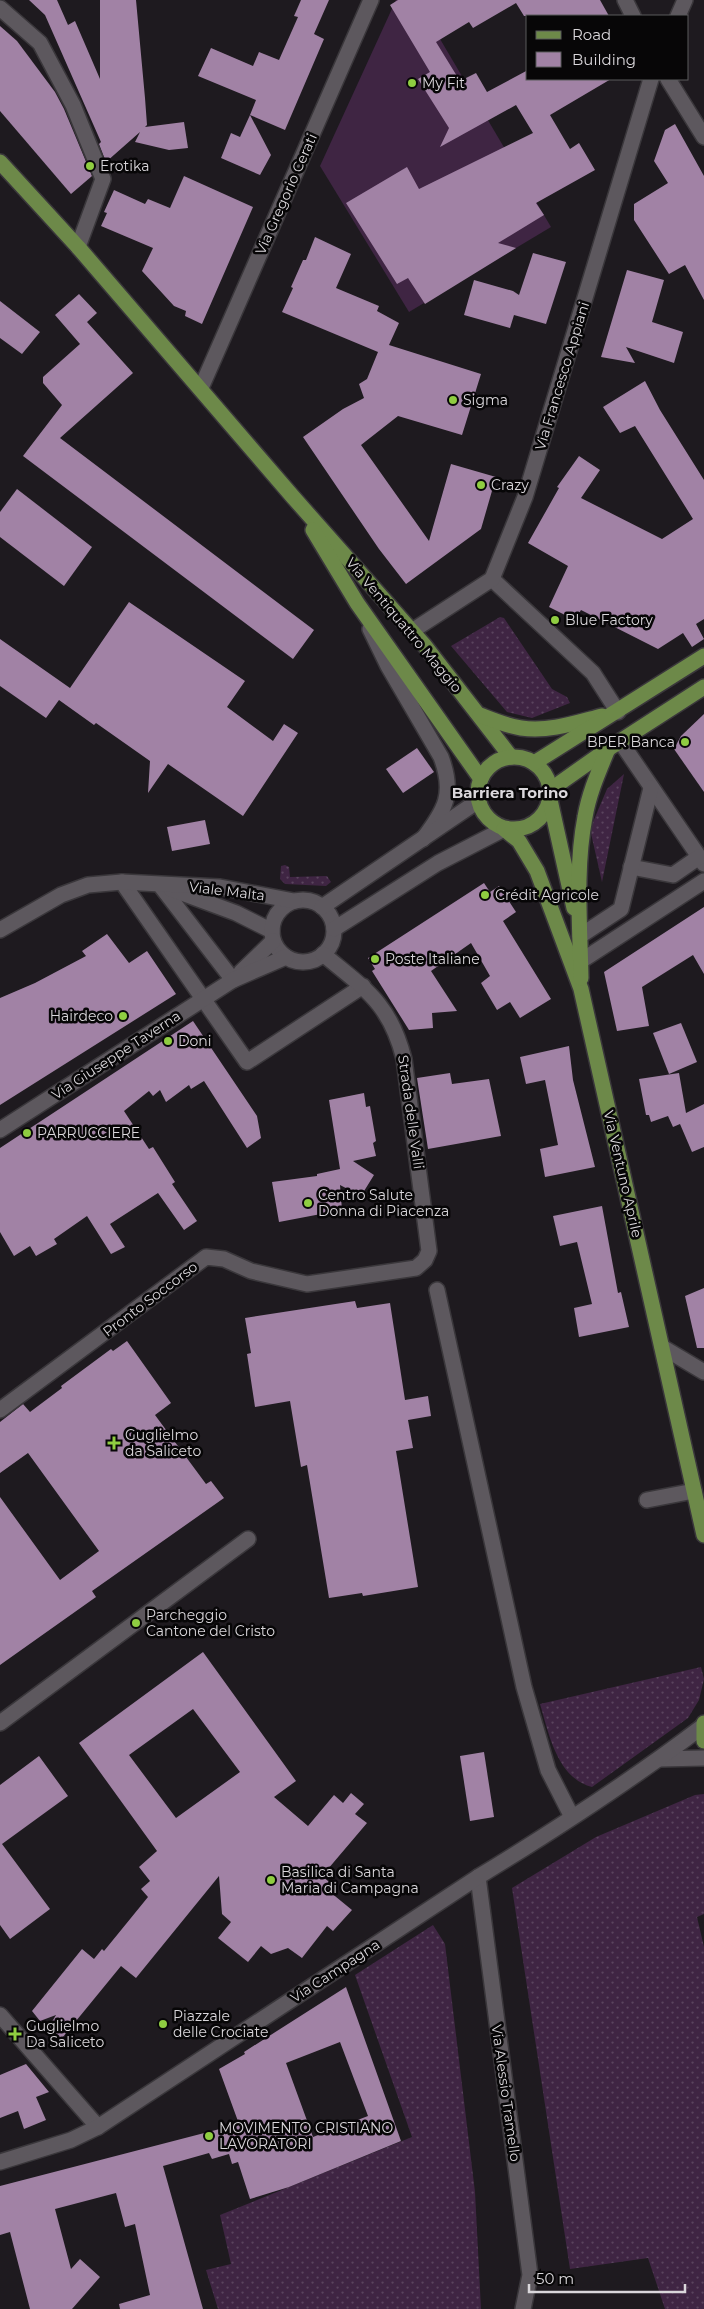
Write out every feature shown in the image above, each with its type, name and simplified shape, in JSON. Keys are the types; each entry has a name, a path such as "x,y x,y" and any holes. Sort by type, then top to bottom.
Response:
{"main road":[{"name":"Via Ventiquattro Maggio","path":"0,162 78,247 293,497 412,631 480,715 511,757"},
{"name":"Via Ventiquattro Maggio","path":"293,497 357,603 481,779"},
{"path":"534,763 618,712 704,656"},
{"path":"580,936 550,795 542,770 534,763 511,757 493,764 481,779 478,801 487,818 504,829 524,828 534,824 541,818 550,795 614,745 704,686"},
{"path":"480,715 522,728 548,729 575,724 618,712"},
{"path":"581,989 580,882 585,818 595,779 614,745"},
{"name":"Via Ventuno Aprile","path":"504,829 519,841 537,871 581,989 704,1535"},
{"path":"704,1725 704,1741"}],"street":[{"name":"Via Gregorio Cerati","path":"201,388 371,0"},
{"path":"624,0 632,15"},
{"path":"678,15 685,0"},
{"path":"0,8 40,43 74,105 103,179 78,247"},
{"name":"Via Francesco Appiani","path":"492,579 525,498 651,80"},
{"path":"669,80 704,138"},
{"path":"412,631 492,579 593,673 618,712"},
{"path":"357,603 388,666 441,757 446,771 449,792 438,818 422,839"},
{"path":"614,745 651,788 701,861 673,875 631,867"},
{"path":"580,936 621,910 651,788"},
{"path":"322,907 478,801"},
{"path":"334,929 438,863 504,829"},
{"path":"581,961 704,881"},
{"path":"122,882 247,1062 364,986"},
{"name":"Viale Malta","path":"0,930 60,894 88,885 122,882 220,887 294,901"},
{"path":"160,885 232,980"},
{"name":"Viale Malta","path":"160,885 236,913 272,936"},
{"path":"294,901 314,902 322,907 328,913 334,929 329,947 323,954 305,962 295,961 286,957 279,950 272,936 273,921 278,912 285,905 294,901"},
{"name":"Via Giuseppe Taverna","path":"232,980 272,936"},
{"name":"Strada delle Valli","path":"323,954 364,986 383,1008 398,1034 404,1059 429,1251"},
{"name":"Via Giuseppe Taverna","path":"0,1130 232,980 286,957"},
{"name":"Pronto Soccorso","path":"0,1410 206,1257 224,1260 250,1271 307,1284 416,1268 425,1260 429,1251"},
{"path":"437,1290 524,1687 548,1770 572,1817"},
{"path":"662,1347 704,1372"},
{"path":"647,1500 694,1490"},
{"path":"0,1723 248,1539"},
{"name":"Via Campagna","path":"0,2162 71,2140 98,2127 478,1876 660,1759 704,1725"},
{"path":"660,1759 704,1758"},
{"name":"Via Alessio Tramello","path":"478,1876 530,2275 523,2309"},
{"path":"0,2015 98,2127"}],"shaded area":[{"name":"My Fit","path":"396,0 417,0 551,227 409,312 320,166"},
{"path":"500,617 504,618 552,689 567,697 570,703 532,718 507,712 451,646"},
{"path":"624,774 602,882 590,829 607,789"},
{"path":"281,866 289,867 290,877 327,876 331,882 326,886 285,884 280,879"},
{"path":"701,1667 704,1679 699,1700 688,1718 592,1787 580,1782 563,1765 551,1741 540,1704"},
{"path":"704,1794 704,1914 697,1917 704,1947 704,2309 665,2309 648,2258 570,2269 512,1888 596,1837 695,1795"},
{"path":"433,1925 445,1944 475,2192 481,2309 218,2309 206,2270 231,2264 220,2215 412,2137 355,1975"}],"building":[{"path":"29,0 57,0 68,25 75,21 100,79 100,0 136,0 147,125 145,127 184,122 188,148 169,150 135,142 140,132 106,162 99,144 101,142 45,15"},
{"path":"301,0 329,0 314,34 324,39 285,130 250,115 256,100 198,76 211,48 253,66 259,52 279,60 298,17 294,16"},
{"path":"398,0 600,0 608,15 524,16 516,3 473,28 469,22 436,42 460,81 476,73 487,92 526,71 526,80 609,80 550,115 570,149 579,143 595,170 536,203 544,215 498,243 516,248 425,304 408,278 397,284 346,203 407,167 419,189 533,133 516,105 440,147 449,128 418,79 430,72 390,5"},
{"path":"0,26 17,41 55,92 64,109 92,176 71,194 0,111"},
{"path":"250,115 271,155 260,175 221,158 231,133 240,137"},
{"path":"675,124 704,176 704,300 685,265 669,274 634,220 634,204 668,183 654,161 665,130"},
{"path":"184,176 253,207 202,324 185,316 186,311 174,306 142,271 153,248 101,226 107,213 104,212 114,190 145,204 148,199 170,208"},
{"path":"315,237 351,254 336,288 379,306 377,311 399,323 389,345 481,374 462,435 398,416 361,445 429,541 451,464 496,477 481,529 406,584 379,549 303,437 343,409 364,398 359,384 367,379 378,352 282,312 293,288 291,287 303,260 306,260"},
{"path":"533,253 566,262 546,324 514,315 510,328 464,315 474,280 513,291 519,295"},
{"path":"627,270 664,280 652,322 683,332 674,363 626,347 635,363 601,357"},
{"path":"79,294 97,313 87,322 133,373 60,438 314,630 293,659 23,456 62,405 43,383 43,377 80,344 55,315"},
{"path":"0,301 40,332 22,354 0,338"},
{"path":"645,381 660,410 704,480 704,619 696,624 704,639 692,647 683,633 658,649 581,610 575,620 549,607 568,566 528,543 559,488 557,487 579,456 600,470 581,498 662,539 693,519 635,426 620,433 603,407"},
{"path":"17,489 92,547 64,586 0,537 0,512"},
{"path":"129,602 245,681 227,707 273,741 284,724 298,733 243,816 168,764 148,793 150,761 59,700 46,718 0,686 0,639 70,688"},
{"path":"704,714 704,792 674,749 681,736"},
{"path":"417,748 434,772 403,793 386,769"},
{"path":"205,820 210,844 172,851 167,827"},
{"path":"484,883 490,892 499,886 516,912 503,921 551,999 520,1018 510,1002 497,1010 481,983 490,976 471,943 431,971 457,1011 432,1013 433,1028 409,1030 372,971 375,969 368,958"},
{"path":"704,907 704,974 693,955 642,987 649,1026 617,1031 604,972"},
{"path":"107,934 129,963 147,951 176,994 0,1105 0,998 35,983 86,956 82,951"},
{"path":"193,1021 257,1116 261,1138 247,1148 204,1081 191,1089 189,1085 166,1102 160,1090 153,1096 149,1091 124,1111 149,1149 153,1147 175,1182 172,1184 197,1221 184,1230 158,1193 110,1224 125,1247 111,1254 87,1216 54,1239 57,1244 36,1256 30,1246 14,1256 0,1232 0,1148"},
{"path":"681,1023 697,1062 669,1074 653,1033"},
{"path":"569,1046 573,1080 595,1167 545,1177 540,1149 558,1145 545,1080 526,1084 520,1057"},
{"path":"450,1073 452,1084 489,1079 501,1136 428,1149 417,1078"},
{"path":"679,1073 686,1113 704,1104 704,1147 692,1152 680,1124 673,1127 668,1116 651,1122 649,1115 646,1115 639,1079"},
{"path":"364,1093 366,1107 370,1106 376,1141 373,1143 376,1156 353,1161 374,1175 361,1196 340,1185 342,1210 279,1222 272,1182 317,1176 317,1174 340,1169 329,1100"},
{"path":"602,1206 618,1293 621,1292 629,1327 579,1337 574,1308 592,1304 577,1242 560,1246 553,1216"},
{"path":"704,1288 704,1348 697,1348 685,1296"},
{"path":"355,1301 357,1308 390,1303 405,1400 428,1396 431,1416 408,1420 413,1448 396,1451 418,1587 363,1596 362,1593 329,1598 307,1465 301,1467 290,1401 255,1407 247,1354 251,1353 245,1318"},
{"name":"Guglielmo da Saliceto","path":"127,1341 171,1403 155,1415 206,1484 211,1481 224,1498 92,1591 96,1597 0,1665 0,1497 60,1580 99,1551 28,1453 0,1473 0,1422 23,1404 30,1412 111,1349 113,1351"},
{"path":"203,1652 296,1781 274,1797 308,1826 334,1795 343,1803 351,1793 364,1804 355,1814 367,1823 322,1876 334,1886 330,1892 352,1910 333,1931 327,1926 302,1958 288,1948 271,1954 261,1946 248,1962 218,1938 231,1922 222,1914 219,1876 136,1978 121,1966 58,2043 47,2030 56,2015 40,2021 32,2011 82,1949 94,1959 102,1949 104,1951 148,1897 141,1889 150,1881 139,1867 157,1851 79,1743","holes":["193,1709 240,1772 176,1818 129,1755"]},
{"path":"484,1752 494,1817 470,1821 460,1756"},
{"path":"39,1756 68,1796 2,1844 50,1909 10,1939 0,1925 0,1785"},
{"path":"346,1987 401,2141 289,2187 250,2199 238,2162 232,2164 229,2154 212,2159 209,2153 163,2166 203,2309 120,2309 119,2304 150,2295 135,2224 125,2227 116,2193 55,2209 71,2269 80,2259 100,2277 72,2309 30,2309 10,2232 0,2235 0,2186 239,2124 219,2069 245,2054 244,2052","holes":["340,2042 368,2116 313,2137 286,2063"]},
{"path":"26,2064 49,2092 36,2097 46,2120 24,2129 18,2111 0,2118 0,2075"}],"place":[{"name":"My Fit","path":"412,83"},
{"name":"Erotika","path":"90,166"},
{"name":"Sigma","path":"453,400"},
{"name":"Crazy","path":"481,485"},
{"name":"Blue Factory","path":"555,620"},
{"name":"BPER Banca","path":"685,742"},
{"name":"Crédit Agricole","path":"485,895"},
{"name":"Poste Italiane","path":"375,959"},
{"name":"Hairdeco","path":"123,1016"},
{"name":"Doni","path":"168,1041"},
{"name":"PARRUCCIERE","path":"27,1133"},
{"name":"Centro Salute Donna di Piacenza","path":"308,1203"},
{"name":"Guglielmo da Saliceto","path":"114,1443"},
{"name":"Parcheggio Cantone del Cristo","path":"136,1623"},
{"name":"Basilica di Santa Maria di Campagna","path":"271,1880"},
{"name":"Piazzale delle Crociate","path":"163,2024"},
{"name":"Guglielmo Da Saliceto","path":"15,2034"},
{"name":"MOVIMENTO CRISTIANO LAVORATORI","path":"209,2136"}],"district":[{"name":"Barriera Torino","path":"510,792"}]}
